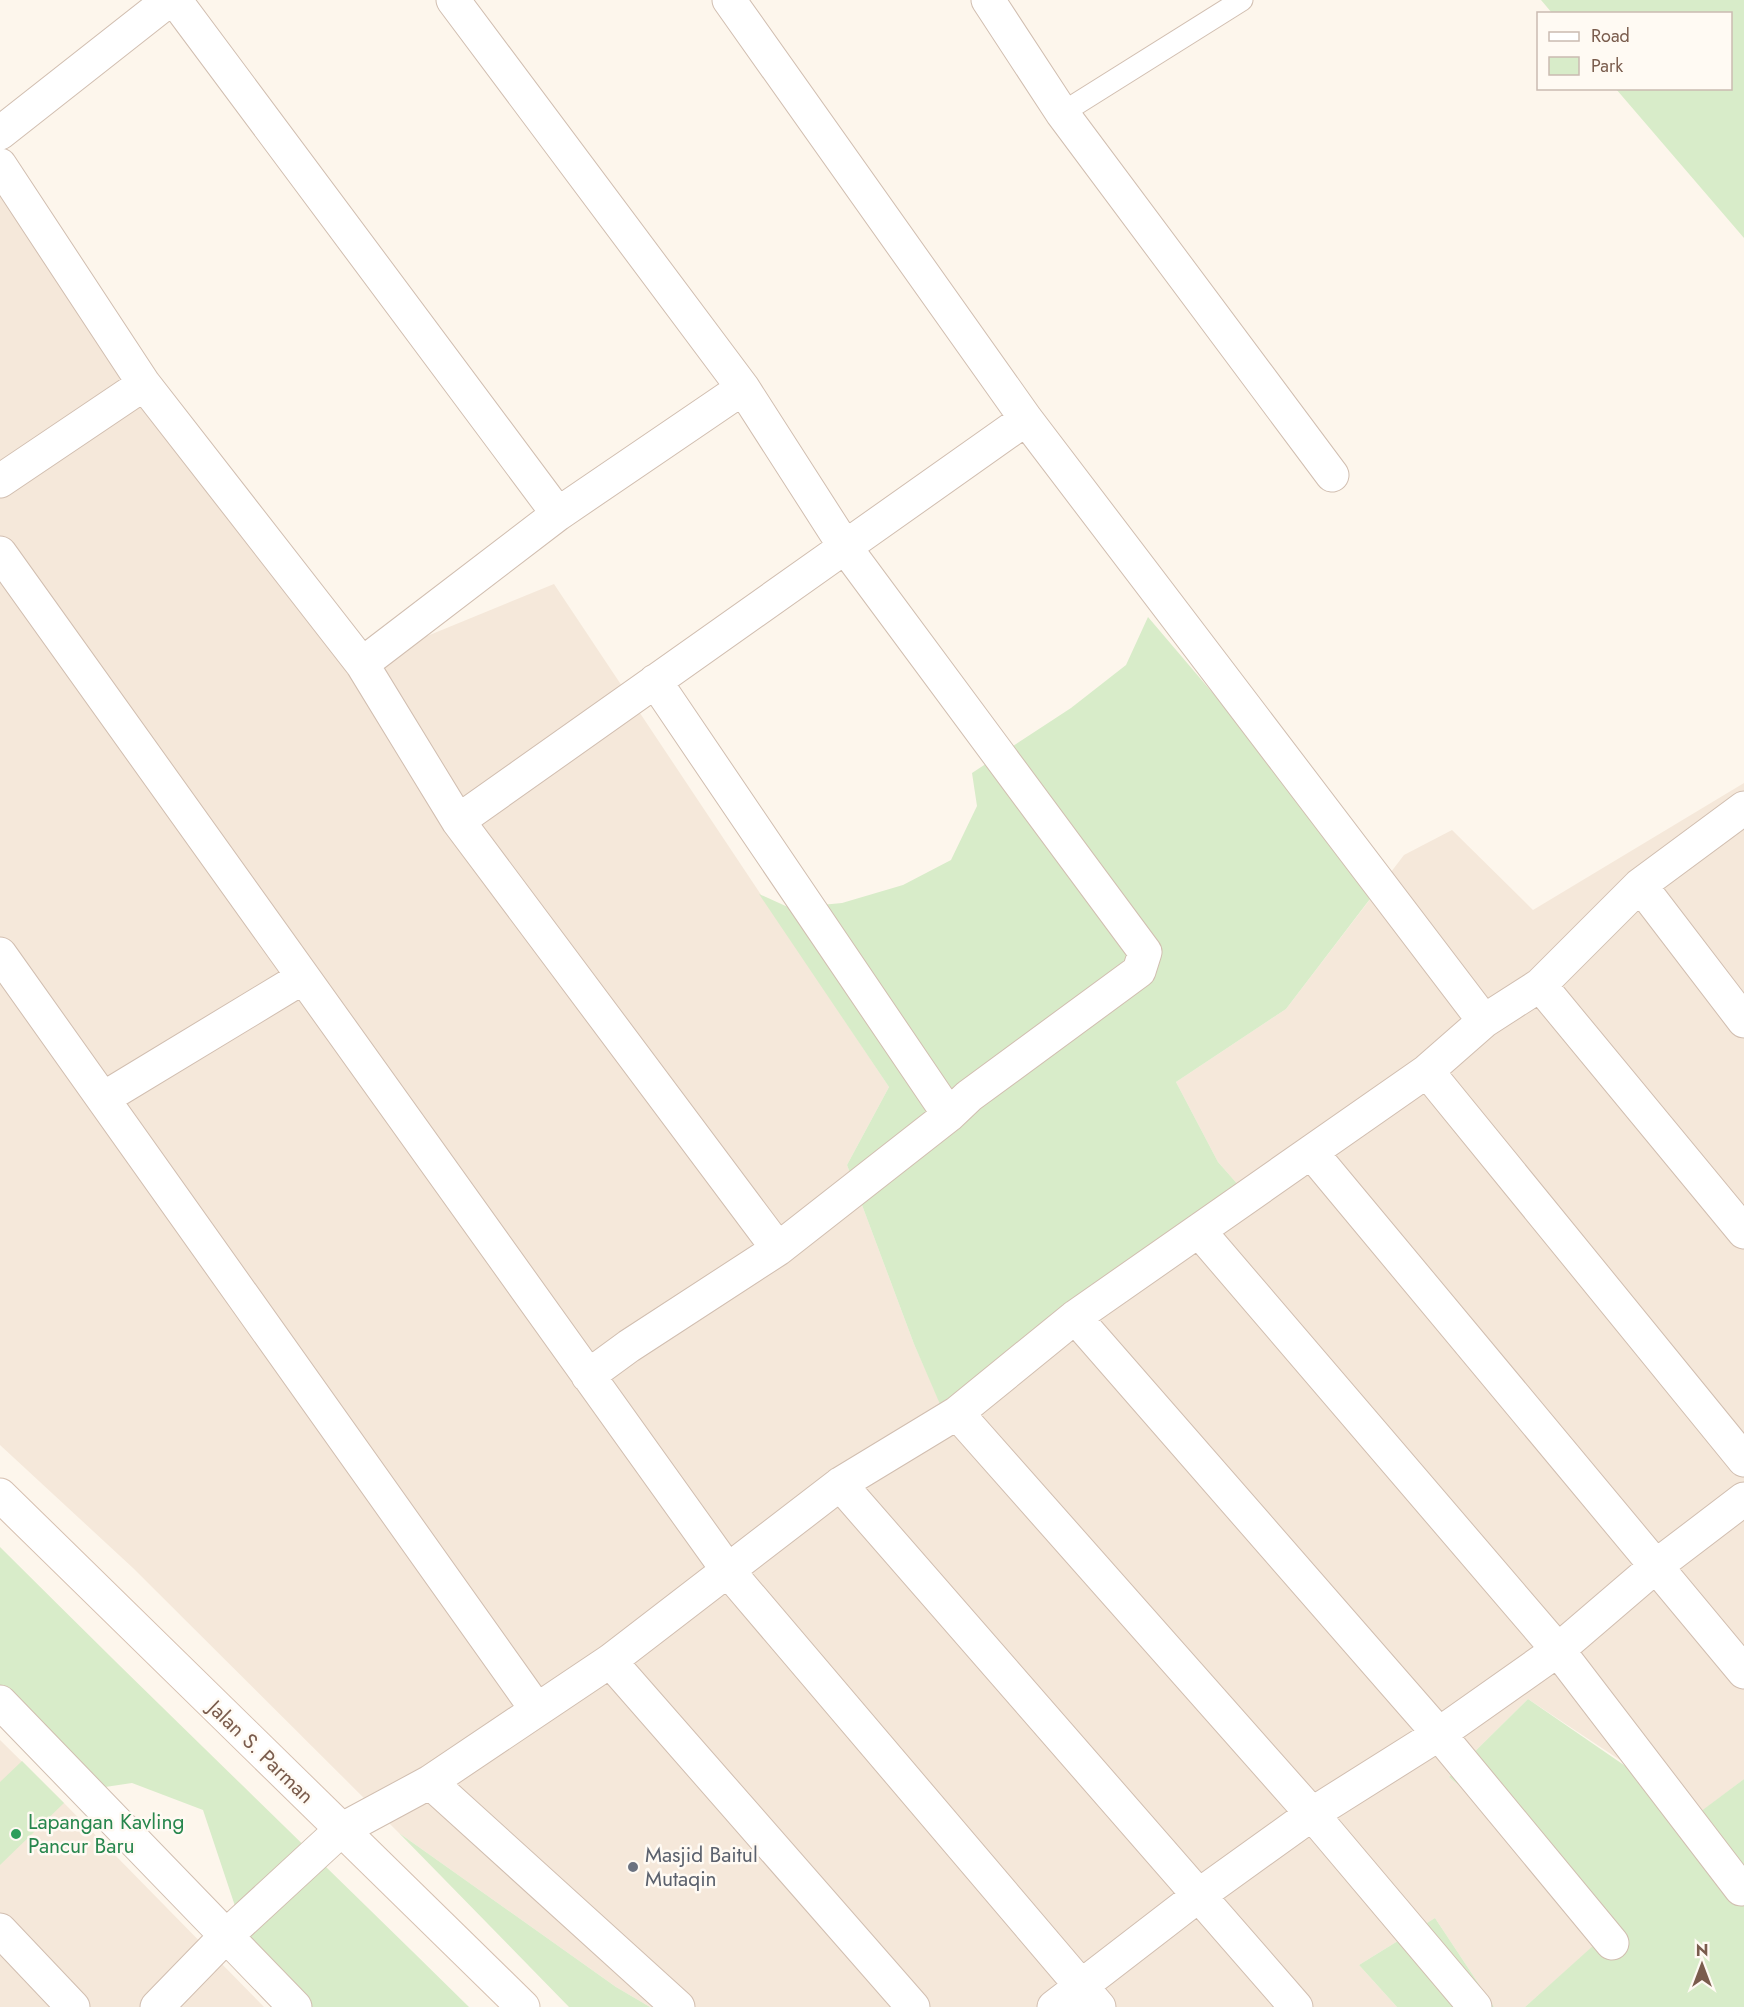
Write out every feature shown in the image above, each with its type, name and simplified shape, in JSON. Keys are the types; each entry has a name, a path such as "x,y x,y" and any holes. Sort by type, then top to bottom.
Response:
{"street":[{"path":"0,133 169,0"},
{"path":"175,0 558,514"},
{"path":"453,0 742,388 845,547 1145,952 1139,971 969,1096 950,1115 778,1249 629,1346 588,1376"},
{"path":"729,0 1026,419 1484,1021"},
{"path":"988,0 1062,113 1332,475"},
{"path":"0,165 144,384 362,664 458,821 778,1249"},
{"path":"0,481 144,384"},
{"path":"362,664 558,514 742,388"},
{"path":"458,821 1026,419"},
{"path":"0,553 729,1572 1089,1996"},
{"path":"655,681 950,1115"},
{"path":"157,2007 226,1936 341,1830 430,1782 610,1661 729,1572 840,1484 957,1413 1075,1317 1427,1071 1484,1021 1540,985 1640,885 1743,810"},
{"path":"1640,885 1744,1021"},
{"path":"0,954 537,1710"},
{"path":"104,1098 302,978"},
{"path":"1540,985 1744,1232"},
{"path":"1427,1071 1744,1460"},
{"path":"1311,1152 1744,1672"},
{"path":"1199,1231 1558,1650 1741,1889"},
{"path":"1075,1317 1439,1734 1612,1943"},
{"path":"957,1413 1312,1814 1475,2007"},
{"path":"840,1484 1296,2007"},
{"name":"Jalan S. Parman","path":"0,1495 523,2007"},
{"path":"1053,2007 1089,1996 1198,1896 1312,1814 1439,1734 1558,1650 1656,1566 1744,1499"},
{"path":"610,1661 913,2007"},
{"path":"0,1702 295,2007"},
{"path":"430,1782 678,2007"},
{"path":"0,1930 73,2007"}],"lane":[{"path":"1062,113 1242,0"}],"shaded area":[{"path":"0,188 354,666 554,584 889,1087 847,1165 914,1344 950,1425 1255,1204 1218,1162 1176,1082 1286,1009 1404,855 1452,830 1533,910 1744,783 1744,1779 1680,1828 1629,1766 1528,1699 1449,1777 1576,1884 1604,1937 1525,2007 1494,2007 1435,1918 1359,1965 1397,2007 650,2007 616,1987 399,1833 133,1568 0,1445"},
{"path":"0,1740 64,1803 264,2007 0,2007"}],"green space":[{"path":"1541,0 1744,0 1744,238 1617,90 1732,90 1732,12 1551,12"},
{"path":"1148,617 1291,785 1373,895 1286,1009 1176,1082 1218,1162 1255,1204 949,1425 914,1344 847,1165 889,1087 759,894 790,908 842,903 903,885 951,860 977,806 972,773 1071,708 1126,665"},
{"path":"0,1547 469,2007 295,2007 255,1966 203,1810 132,1783 85,1790 0,1702"},
{"path":"1528,1699 1634,1772 1680,1827 1744,1779 1744,2007 1525,2007 1604,1936 1576,1884 1449,1777"},
{"name":"Lapangan Kavling Pancur Baru","path":"22,1761 64,1803 0,1865 0,1782"},
{"path":"399,1833 616,1987 650,2007 569,2007"},
{"path":"1435,1918 1494,2007 1397,2007 1359,1965"}],"place":[{"name":"Lapangan Kavling Pancur Baru","path":"16,1834"},
{"name":"Masjid Baitul Mutaqin","path":"633,1867"}]}
